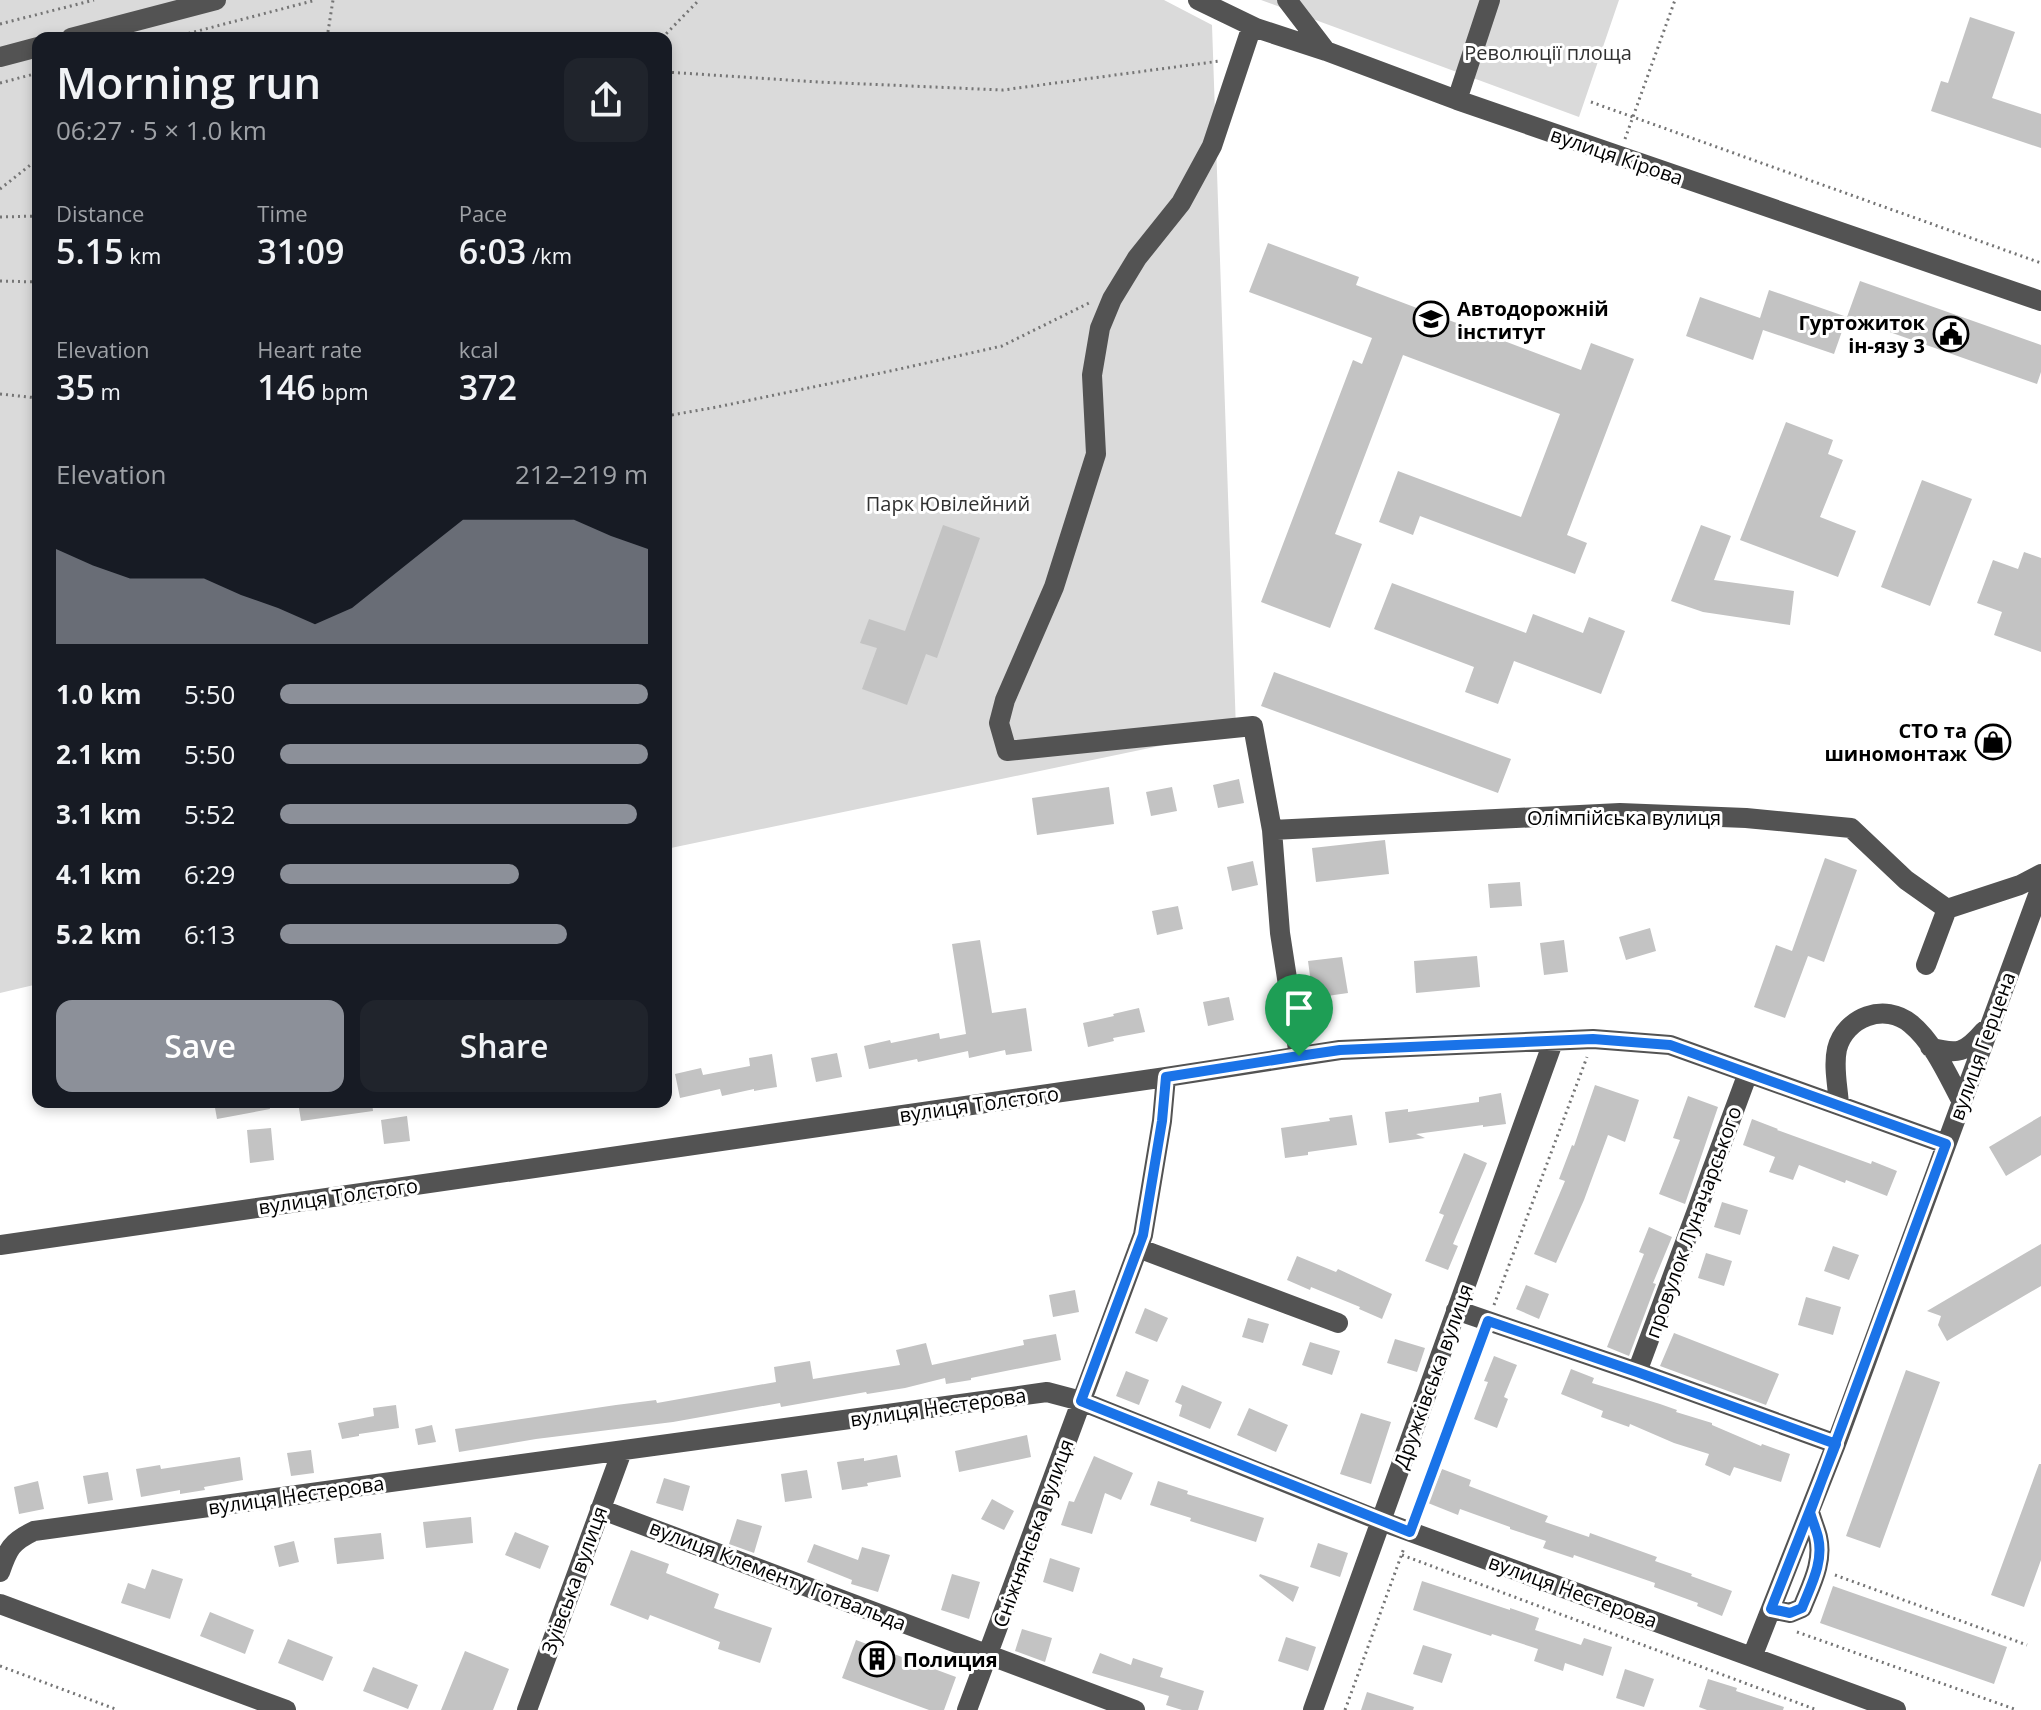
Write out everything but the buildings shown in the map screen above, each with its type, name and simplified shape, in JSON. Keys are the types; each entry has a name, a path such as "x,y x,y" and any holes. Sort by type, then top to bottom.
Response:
{"street":[{"path":"94,32 216,0"},
{"name":"вулиця Кірова","path":"1198,0 1256,28 1457,100 2041,301"},
{"path":"1287,0 1326,51"},
{"path":"1457,100 1490,0"},
{"path":"1256,28 1250,32 1212,146 1181,203 1137,258 1112,299 1100,328 1092,375 1096,454 1054,587 1005,700 999,723 1007,751 1253,726 1272,830 1280,933 1299,1056"},
{"path":"0,57 32,49"},
{"name":"Олімпійська вулиця","path":"1272,830 1620,813 1746,818 1851,828 1906,880 1947,909"},
{"path":"1926,965 1947,909 2020,885 2041,874"},
{"name":"вулиця Герцена","path":"1752,1657 1836,1444 2041,887"},
{"path":"1839,1105 1835,1061 1837,1046 1846,1031 1870,1014 1890,1013 1908,1021 1920,1031 1962,1102"},
{"path":"1930,1047 1962,1052 1991,1022"},
{"name":"вулиця Толстого","path":"0,1245 1340,1050 1593,1039 1670,1045 1946,1144"},
{"name":"Дружківська вулиця","path":"1313,1710 1553,1042"},
{"name":"провулок Луначарського","path":"1637,1372 1748,1073"},
{"name":"Сніжнянська вулиця","path":"967,1710 1143,1235 1166,1077"},
{"path":"1138,1248 1338,1323"},
{"path":"1456,1310 1836,1444"},
{"name":"вулиця Нестерова","path":"0,1572 9,1548 19,1538 34,1531 1047,1392 1081,1401 1410,1532 1896,1710"},
{"name":"Зуївська вулиця","path":"527,1710 622,1451"},
{"name":"вулиця Клементу Готвальда","path":"600,1509 1135,1710"},
{"path":"1769,1615 1790,1613 1802,1608 1820,1555 1819,1539 1810,1512"},
{"path":"0,1604 286,1710"}],"path":[{"path":"0,24 94,0"},
{"path":"194,32 316,0"},
{"path":"328,32 333,0"},
{"path":"668,32 699,0"},
{"path":"1619,156 1675,0"},
{"path":"672,72 1003,90 1241,58"},
{"path":"0,83 32,75"},
{"path":"1591,102 2041,263"},
{"path":"0,189 32,164"},
{"path":"0,217 32,216"},
{"path":"0,281 32,282"},
{"path":"672,415 1002,346 1091,302"},
{"path":"0,394 32,397"},
{"path":"1345,1710 1593,1039"},
{"path":"1402,1555 1817,1710"},
{"path":"1817,1570 2027,1645"},
{"path":"1769,1615 1807,1636 2017,1710"},
{"path":"0,1666 118,1710"}],"green space":[{"name":"Парк Ювілейний","path":"0,0 1164,0 1212,25 1236,730 672,848 672,32 32,32 32,985 0,993"},
{"name":"Революції площа","path":"1261,0 1619,0 1579,117"}],"place":[{"name":"Автодорожній інститут","path":"1431,319"},
{"name":"Гуртожиток ін-язу 3","path":"1951,334"},
{"name":"СТО та шиномонтаж","path":"1993,742"},
{"name":"Полиция","path":"877,1659"}],"route":[{"path":"1299,1056 1166,1077 1143,1235 1081,1401 1410,1532 1488,1321 1836,1444 1771,1609 1790,1613 1802,1608 1820,1555 1819,1539 1810,1512 1836,1444 1946,1144 1670,1045 1593,1039 1340,1050 1299,1056"}]}
